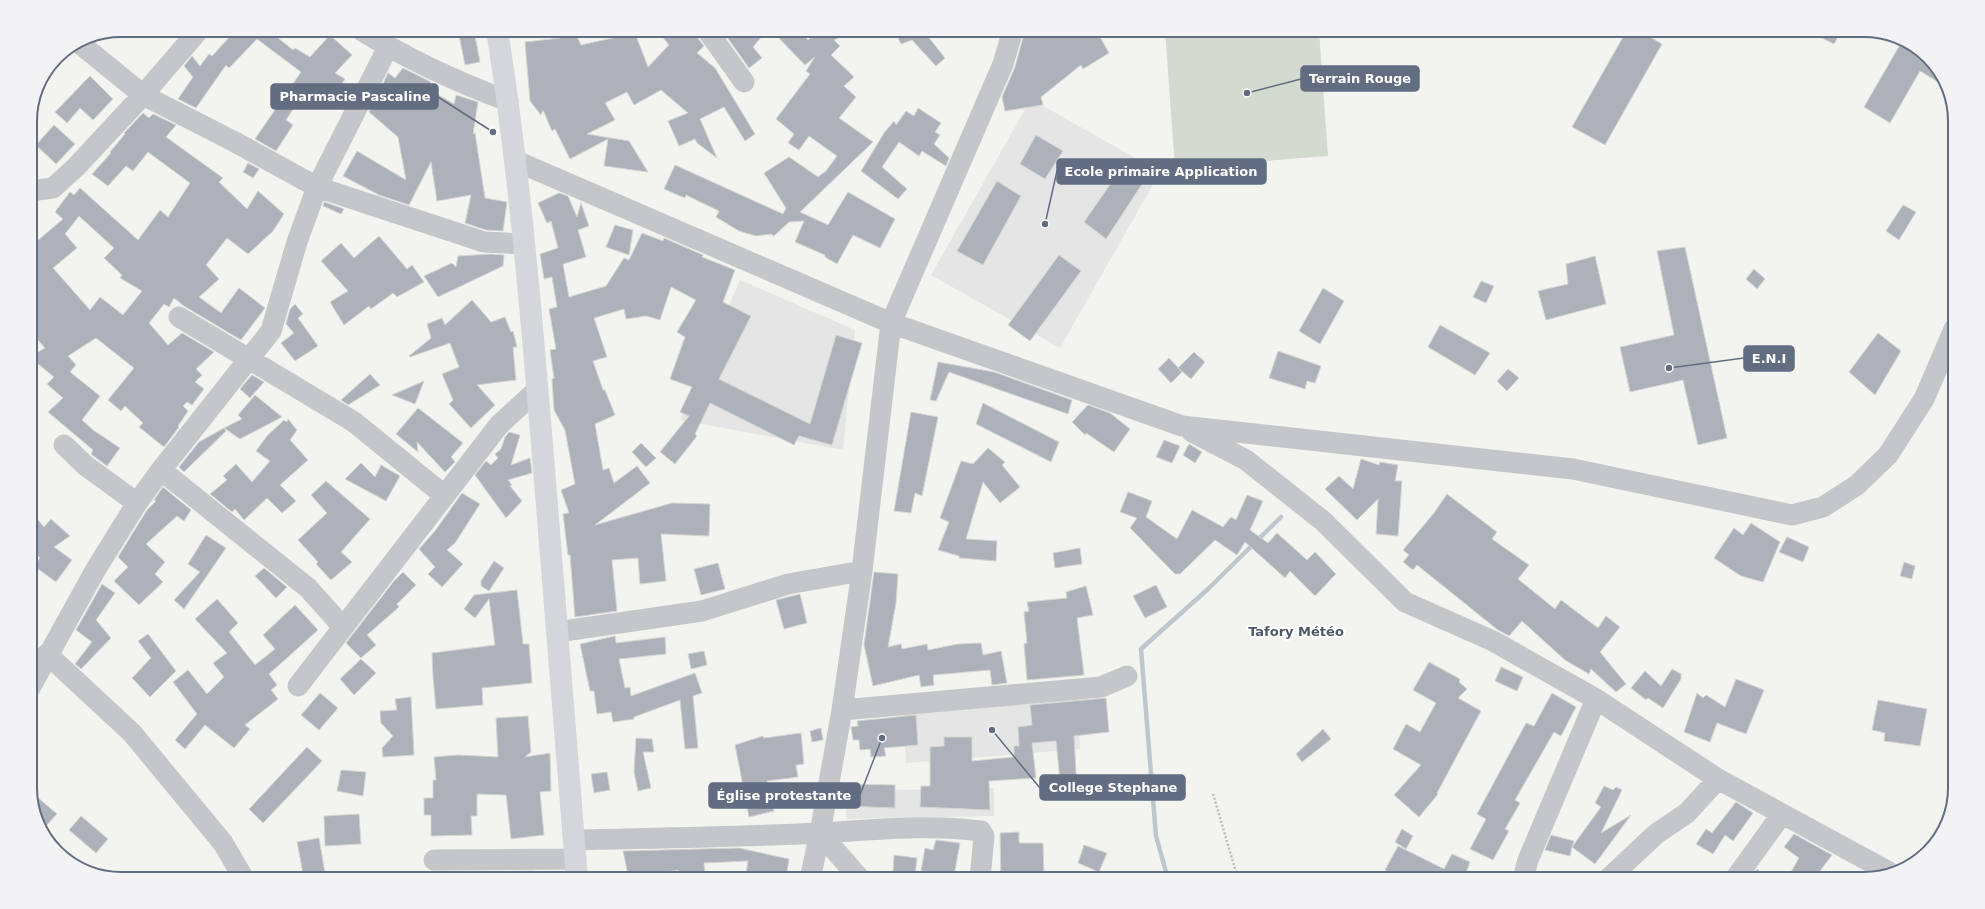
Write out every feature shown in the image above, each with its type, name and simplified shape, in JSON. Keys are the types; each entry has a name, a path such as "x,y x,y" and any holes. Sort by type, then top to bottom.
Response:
{"main road":[{"path":"498,37 516,161 538,390 576,859"}],"street":[{"path":"37,190 52,188 76,167 143,95 193,37"},
{"path":"372,37 388,47 471,87 508,101"},
{"path":"712,37 744,82"},
{"path":"812,872 842,710 862,571 892,323 1003,64 1012,37"},
{"path":"83,46 143,95 233,141 317,187 484,242 524,244"},
{"path":"37,675 96,569 137,503 161,470 271,331 297,242 317,187 388,47"},
{"path":"516,161 892,323 1182,426 1246,460 1322,521 1405,602 1493,641 1596,698 1718,779 1884,869"},
{"path":"179,317 354,422 445,496"},
{"path":"1182,426 1573,469 1792,515 1823,507 1851,489 1888,455 1924,399 1948,344"},
{"path":"298,686 499,425 538,390"},
{"path":"64,445 86,466 137,503"},
{"path":"161,470 308,588 343,627"},
{"path":"557,632 702,611 788,584 862,571"},
{"path":"48,654 132,733 223,843 240,872"},
{"path":"842,710 1101,687 1127,676"},
{"path":"1525,872 1528,860 1596,698"},
{"path":"1615,872 1656,834 1687,813 1718,779"},
{"path":"1740,872 1782,814"},
{"path":"434,860 576,859 820,833 894,827 960,828 981,831 984,836 981,872"},
{"path":"820,833 854,872"}],"path":[{"path":"1213,794 1236,872"}],"shaded area":[{"path":"1166,37 1320,37 1328,156 1175,168"},
{"path":"1031,99 1160,172 1060,348 931,275"},
{"path":"740,280 855,330 843,450 680,420"},
{"path":"1077,698 1080,749 906,763 903,711"},
{"path":"994,788 994,816 846,819 846,791"}],"building":[{"path":"230,37 277,37 293,50 295,48 310,57 328,37 332,37 352,55 335,73 345,79 326,109 303,94 286,120 293,125 276,151 255,139 301,72 257,39 229,68 226,65 196,108 178,99 193,77 184,66 192,56 200,66 209,54 212,56"},
{"path":"459,37 475,37 480,62 465,65"},
{"path":"577,37 581,45 617,37 637,37 648,67 669,45 663,37 697,37 704,46 697,53 715,68 755,134 745,141 724,107 700,119 717,158 697,143 695,139 679,146 668,121 688,113 661,90 634,105 627,92 605,103 615,120 587,134 629,141 648,172 604,166 608,139 570,159 555,129 552,131 543,110 541,115 530,101 525,42"},
{"path":"727,37 761,37 753,47 762,58 749,68"},
{"path":"778,37 805,37 808,40 811,37 841,37 834,40 840,46 831,55 854,77 844,86 856,97 839,118 873,142 800,212 828,225 848,192 895,219 880,248 853,235 837,264 825,257 825,255 795,242 804,221 789,222 774,236 771,234 756,236 739,231 716,217 719,211 686,195 685,198 664,189 675,165 783,214 786,208 764,173 789,157 818,177 826,171 837,156 809,136 799,150 788,143 794,134 776,119 810,74 806,71 815,57 805,65"},
{"path":"898,37 928,37 945,58 936,66 912,40 901,44"},
{"path":"1023,37 1100,37 1109,53 1083,69 1081,65 1041,97 1043,105 1005,111 1002,97 1015,67"},
{"path":"1623,37 1650,37 1662,44 1605,145 1572,127"},
{"path":"1820,37 1838,37 1834,44"},
{"path":"1900,45 1924,61 1939,82 1920,71 1890,123 1864,107"},
{"path":"403,68 431,82 426,88 454,104 456,95 478,102 473,134 475,133 485,198 507,202 503,231 486,230 465,223 471,195 437,201 431,162 409,205 379,195 343,176 357,151 406,180 398,137 369,112 380,93 379,92 388,73 395,78"},
{"path":"90,76 113,99 93,120 80,108 67,123 55,112"},
{"path":"918,108 941,123 935,132 940,135 934,144 949,158 946,166 922,151 919,156 899,142 882,167 907,189 898,199 861,171 884,133 894,121 896,125 906,111 914,116"},
{"path":"143,113 149,118 153,114 176,125 166,137 223,178 219,182 247,209 258,191 284,214 273,231 248,254 227,238 206,265 219,279 199,297 221,313 239,288 265,308 241,340 184,306 174,298 169,307 164,304 149,323 168,345 182,333 214,352 196,369 202,375 195,382 204,389 192,405 187,402 183,406 188,411 178,426 179,427 164,447 139,427 143,423 125,406 121,411 108,400 134,368 96,338 68,356 76,365 70,372 100,396 82,420 93,430 120,448 107,466 91,454 93,450 48,412 63,398 47,384 54,377 37,363 37,353 45,348 37,339 37,241 63,219 55,212 70,192 74,195 80,188 138,240 160,210 168,217 190,183 148,152 133,171 126,166 108,186 92,174 111,153 110,152 125,134 124,133","holes":["79,216 114,248 104,258 122,275 120,278 142,291 123,315 100,297 90,310 53,268 77,248 65,234"]},
{"path":"54,125 75,144 56,164 37,146 37,144"},
{"path":"1036,135 1063,151 1045,179 1020,164"},
{"path":"248,163 259,169 253,178 243,172"},
{"path":"1125,163 1146,178 1106,239 1084,222"},
{"path":"997,181 1021,196 983,265 957,251"},
{"path":"559,193 568,196 577,217 581,203 589,226 578,230 586,257 563,264 569,297 606,286 624,258 629,260 642,233 663,241 664,238 703,255 702,257 735,270 723,302 751,316 719,379 810,424 836,335 862,343 832,445 799,436 794,445 710,403 695,434 697,436 675,464 660,452 689,416 680,412 692,387 670,379 685,337 677,332 696,300 671,287 660,320 646,316 626,319 624,309 594,318 607,357 593,361 603,390 605,390 615,415 595,424 603,470 609,468 614,483 637,466 650,483 595,525 672,503 710,504 709,536 661,534 666,581 640,584 638,558 612,560 617,611 575,617 570,555 568,555 563,514 569,513 561,490 575,484 565,430 554,410 552,379 554,378 550,350 556,349 549,309 557,307 552,277 544,279 540,254 558,248 551,221 547,223 538,203"},
{"path":"324,202 344,209 341,214 323,206"},
{"path":"1903,205 1916,212 1899,240 1886,231"},
{"path":"615,225 633,230 629,255 606,247"},
{"path":"379,236 407,269 412,265 424,282 397,297 393,293 371,309 369,306 344,325 330,302 348,291 321,261 341,243 354,258"},
{"path":"1685,247 1727,438 1698,445 1683,380 1630,392 1620,347 1674,335 1657,251"},
{"path":"491,254 504,255 503,266 438,297 424,276 452,263 456,267 458,256"},
{"path":"1059,255 1081,271 1030,341 1008,325"},
{"path":"1595,256 1606,304 1546,320 1538,291 1568,284 1566,264"},
{"path":"1754,269 1765,279 1757,289 1746,279"},
{"path":"1481,281 1494,286 1486,303 1473,297"},
{"path":"1323,288 1344,301 1320,344 1299,331"},
{"path":"472,300 491,322 505,317 511,332 513,331 517,347 513,347 516,380 477,385 495,405 471,428 449,404 453,400 442,374 459,367 450,343 410,357 409,356 431,338 427,324 442,318 445,325"},
{"path":"295,304 303,314 298,318 318,346 295,361 281,343 294,333 286,324 290,309"},
{"path":"1440,325 1490,353 1475,375 1428,347"},
{"path":"1878,333 1901,351 1875,395 1849,372"},
{"path":"1278,351 1321,366 1315,383 1307,381 1305,389 1269,378"},
{"path":"1194,352 1205,362 1191,379 1178,368"},
{"path":"1169,358 1182,372 1171,383 1158,369"},
{"path":"938,362 994,372 1072,400 1068,414 949,372 936,401 930,400"},
{"path":"1508,369 1519,378 1507,391 1497,381"},
{"path":"370,374 380,385 348,405 341,400"},
{"path":"252,375 264,382 250,398 240,389"},
{"path":"424,381 415,404 392,395"},
{"path":"255,395 282,417 240,439 224,428 242,419 238,415"},
{"path":"983,403 1059,442 1051,462 976,424"},
{"path":"1088,405 1110,413 1130,429 1114,452 1086,433 1085,435 1072,422"},
{"path":"418,408 463,443 451,457 455,462 445,472 417,442 418,452 396,434"},
{"path":"911,412 938,417 922,496 915,493 911,513 894,511"},
{"path":"288,419 297,430 290,440 308,460 280,485 296,501 282,513 267,498 244,520 235,509 232,512 210,494 227,480 223,476 236,464 252,482 270,461 256,451 267,436 284,420 287,422"},
{"path":"224,428 226,431 184,472 179,467 199,442"},
{"path":"509,432 520,435 511,465 530,458 532,473 508,480 512,485 510,486 522,501 506,518 475,475 486,461 491,465 498,458 495,454 501,449 505,437"},
{"path":"1164,440 1180,446 1172,463 1156,457"},
{"path":"641,443 656,458 646,467 632,452"},
{"path":"1189,444 1202,452 1195,463 1183,455"},
{"path":"988,448 1005,462 1002,465 1020,487 1000,503 983,482 966,539 997,541 996,561 959,558 959,556 938,550 949,522 940,518 961,461 973,464"},
{"path":"1361,459 1379,465 1380,462 1398,465 1395,481 1402,481 1398,536 1376,534 1378,499 1357,520 1325,489 1339,476 1353,489"},
{"path":"361,463 375,477 381,465 400,476 386,501 345,479"},
{"path":"326,481 370,519 341,552 352,562 331,580 316,564 318,562 298,540 327,513 311,495"},
{"path":"163,487 191,510 184,521 177,516 146,544 165,562 155,574 163,582 139,605 114,581 128,567 118,557 147,510 156,501 154,500"},
{"path":"1128,492 1152,501 1146,517 1177,539 1192,510 1223,527 1231,517 1236,520 1247,495 1263,501 1250,530 1268,543 1277,533 1307,560 1315,552 1336,574 1315,596 1290,571 1285,578 1245,542 1237,555 1215,540 1180,574 1175,574 1130,528 1137,518 1120,512"},
{"path":"462,493 480,504 455,543 447,550 463,564 442,587 428,574 435,567 419,549 435,531"},
{"path":"1447,494 1497,532 1492,539 1529,565 1518,579 1555,609 1561,600 1598,628 1606,616 1620,627 1600,652 1626,684 1616,692 1591,669 1589,674 1565,660 1522,621 1509,636 1498,630 1417,565 1413,570 1403,562 1409,555 1403,550 1434,513"},
{"path":"51,519 70,536 54,547 72,560 56,582 37,568 37,562 40,558 37,555 37,521 38,520 44,527"},
{"path":"1751,523 1780,542 1763,582 1741,576 1714,558 1734,528 1743,535"},
{"path":"206,535 226,548 184,609 174,600 200,572 188,564"},
{"path":"1787,537 1809,547 1803,562 1779,552"},
{"path":"1080,548 1082,564 1055,568 1053,553"},
{"path":"494,561 504,568 489,591 481,586 481,581"},
{"path":"1904,562 1915,566 1912,579 1900,576"},
{"path":"718,563 725,589 701,595 694,569"},
{"path":"264,568 287,587 276,598 255,576"},
{"path":"403,572 416,585 397,604 399,607 367,635 376,645 361,658 346,643 394,581"},
{"path":"874,572 898,574 896,603 888,647 901,644 902,649 927,644 928,650 958,644 981,643 983,655 1001,651 1007,683 992,685 990,670 933,675 934,685 921,687 919,675 873,686 864,645"},
{"path":"102,584 115,593 96,620 111,638 81,669 75,664 92,642 76,630"},
{"path":"1156,585 1167,607 1145,618 1133,596"},
{"path":"1086,586 1093,615 1077,618 1084,675 1027,680 1024,644 1027,643 1024,612 1029,611 1027,602 1067,598 1066,592"},
{"path":"517,590 523,644 529,644 532,683 482,688 483,705 436,709 432,653 495,645 489,599 475,618 464,609 474,595"},
{"path":"800,594 807,623 784,629 776,600"},
{"path":"217,599 238,623 229,632 255,665 275,649 263,635 295,605 318,630 269,674 277,685 271,690 278,699 245,725 250,729 234,748 205,725 185,749 175,740 197,714 173,682 188,670 207,694 224,677 213,663 227,653 195,619"},
{"path":"148,634 176,671 150,697 132,678 151,658 138,641"},
{"path":"615,636 616,643 665,637 666,654 619,659 625,688 630,687 631,696 695,673 702,693 693,696 698,748 685,749 680,700 634,717 634,719 613,722 611,712 597,714 594,691 590,691 580,644"},
{"path":"704,651 707,665 691,669 688,654"},
{"path":"361,659 376,673 354,695 340,679"},
{"path":"1429,662 1460,679 1459,682 1467,689 1458,698 1481,711 1437,793 1438,794 1419,817 1394,795 1421,765 1393,749 1406,724 1420,732 1436,703 1413,690"},
{"path":"1501,667 1523,677 1517,691 1495,681"},
{"path":"1672,669 1681,674 1681,679 1663,708 1648,698 1646,700 1631,688 1645,671 1661,686"},
{"path":"1736,679 1764,690 1746,734 1717,723 1710,742 1684,732 1697,693 1703,698 1706,695 1725,707"},
{"path":"320,693 338,708 319,730 301,715"},
{"path":"1552,693 1576,707 1561,736 1554,732 1515,800 1520,803 1505,829 1509,831 1493,860 1470,849 1486,819 1477,814 1526,723 1534,726"},
{"path":"411,697 414,755 383,757 382,748 393,736 381,723 380,711 397,710 395,699"},
{"path":"1106,698 1109,732 1074,736 1077,790 1061,791 1056,741 1032,743 1036,778 989,781 990,810 920,807 921,786 930,786 930,747 944,746 944,737 972,737 972,761 1014,757 1014,746 1019,746 1018,727 1032,725 1030,705"},
{"path":"1878,700 1927,709 1920,746 1884,741 1885,733 1872,730"},
{"path":"916,715 918,745 884,748 886,756 871,757 870,749 860,750 859,740 853,740 851,727 858,726 857,721"},
{"path":"528,716 531,752 525,757 550,753 551,791 540,792 544,835 511,839 506,795 477,794 477,816 471,816 472,835 431,836 431,815 424,815 424,798 433,798 433,780 436,780 434,757 458,755 498,757 496,718"},
{"path":"821,728 823,740 812,742 810,731"},
{"path":"1323,729 1331,739 1302,762 1296,754"},
{"path":"801,733 804,764 796,765 798,777 767,781 774,811 749,817 735,745 763,736 764,738"},
{"path":"636,738 652,739 654,752 643,752 651,788 638,791 634,772"},
{"path":"307,747 322,761 263,823 249,809"},
{"path":"341,770 366,772 363,796 337,791"},
{"path":"607,772 610,790 594,793 591,774"},
{"path":"842,784 895,785 895,808 843,806"},
{"path":"1604,786 1613,790 1616,787 1622,790 1601,833 1631,815 1595,864 1572,847 1601,807 1595,803"},
{"path":"38,798 57,814 46,826 41,815"},
{"path":"1736,802 1753,813 1733,841 1725,835 1713,854 1696,844 1706,829 1712,833"},
{"path":"359,814 361,844 325,846 324,816"},
{"path":"81,816 108,839 96,853 69,830"},
{"path":"1402,829 1413,836 1406,849 1395,842"},
{"path":"1019,832 1019,843 1043,843 1044,872 1001,872 1000,833"},
{"path":"1794,834 1832,855 1819,872 1791,872 1799,858 1784,847"},
{"path":"1551,835 1574,841 1570,856 1545,850"},
{"path":"319,838 325,872 303,872 297,842"},
{"path":"936,840 960,843 955,872 921,871 925,848 933,850"},
{"path":"1084,845 1107,853 1099,872 1078,863"},
{"path":"1398,846 1444,869 1452,854 1470,862 1466,872 1389,872 1385,870"},
{"path":"739,848 789,859 787,872 746,872 748,861 704,863 705,872 678,872 678,870 667,872 628,872 623,851"},
{"path":"894,855 917,858 915,872 893,872"},
{"path":"533,871 533,872 488,872"}],"waterway":[{"path":"1166,872 1156,836 1141,649 1208,589 1281,517"}],"place":[{"name":"Terrain Rouge","path":"1247,93"},
{"name":"Pharmacie Pascaline","path":"493,132"},
{"name":"Ecole primaire Application","path":"1045,224"},
{"name":"E.N.I","path":"1669,368"},
{"name":"College Stephane","path":"992,730"},
{"name":"Église protestante","path":"882,738"}],"district":[{"name":"Tafory Météo","path":"1296,631"}]}
